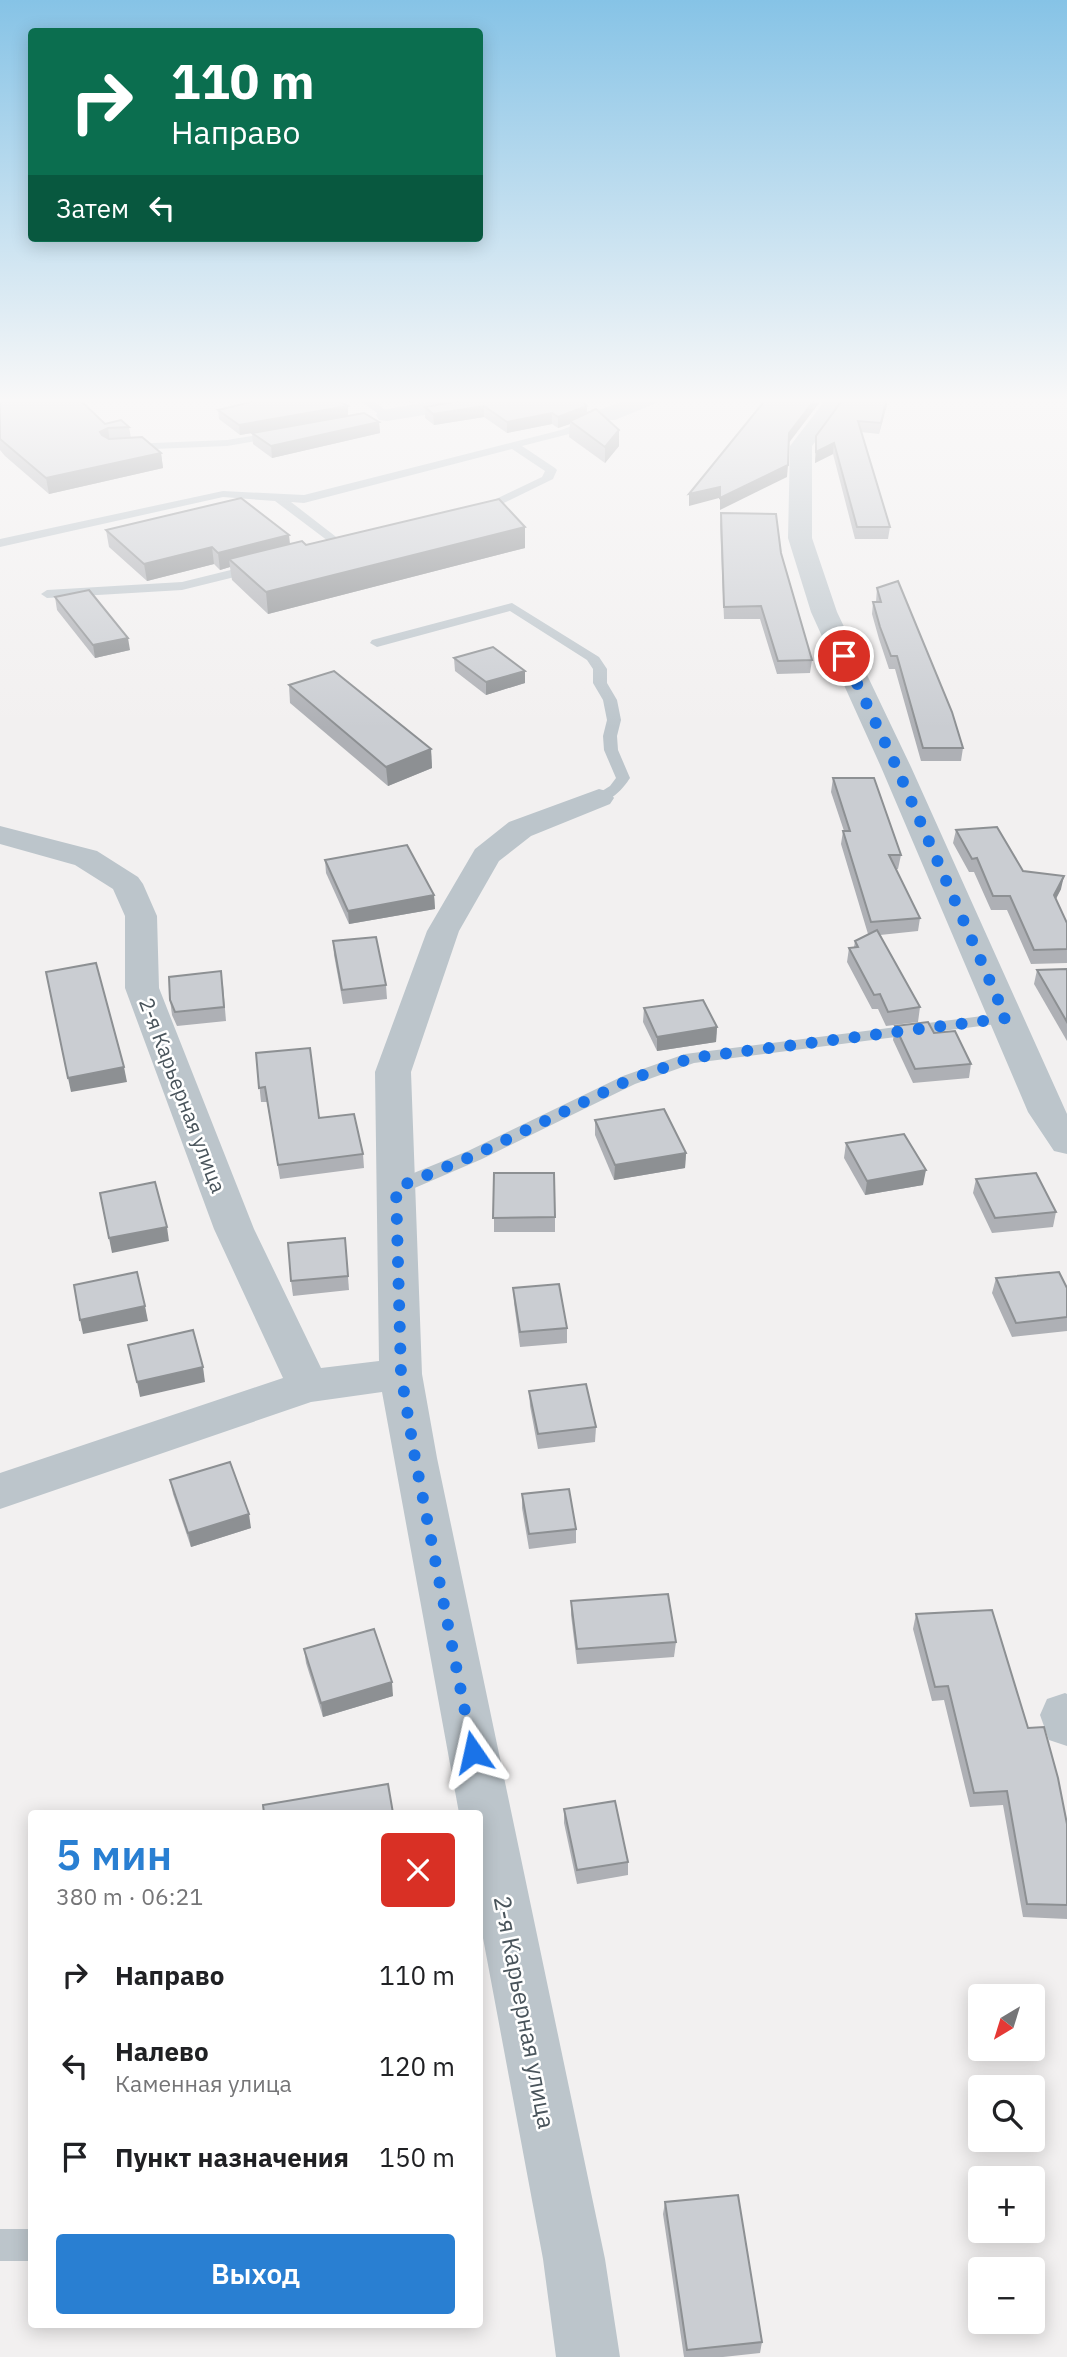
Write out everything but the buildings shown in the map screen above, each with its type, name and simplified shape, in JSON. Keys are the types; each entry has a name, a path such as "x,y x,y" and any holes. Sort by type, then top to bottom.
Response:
{"street":[{"path":"801,508 800,538 824,612 896,766 1047,1112 1067,1142"},
{"name":"2-я Карьерная улица","path":"588,2357 574,2259 417,1472 401,1374 393,1072 443,931 486,856 520,829 599,798"},
{"name":"2-я Карьерная улица","path":"0,835 86,858 127,884 141,916 142,988 234,1229 308,1386"},
{"path":"0,1491 308,1386 401,1374"}],"lane":[{"path":"0,543 159,508"},
{"path":"294,508 347,544 319,551"},
{"path":"470,515 485,508"},
{"path":"47,594 182,586 270,564"},
{"path":"377,643 512,607 592,657 600,669 600,683 610,700 614,720 610,736 611,750 623,778 615,789 599,798"},
{"path":"396,1188 475,1155 629,1080 691,1058 1006,1018"},
{"path":"0,2245 28,2245"}],"route":[{"path":"473,1752 401,1374 396,1188 475,1155 629,1080 691,1058 1006,1018 896,766 844,656"}]}
